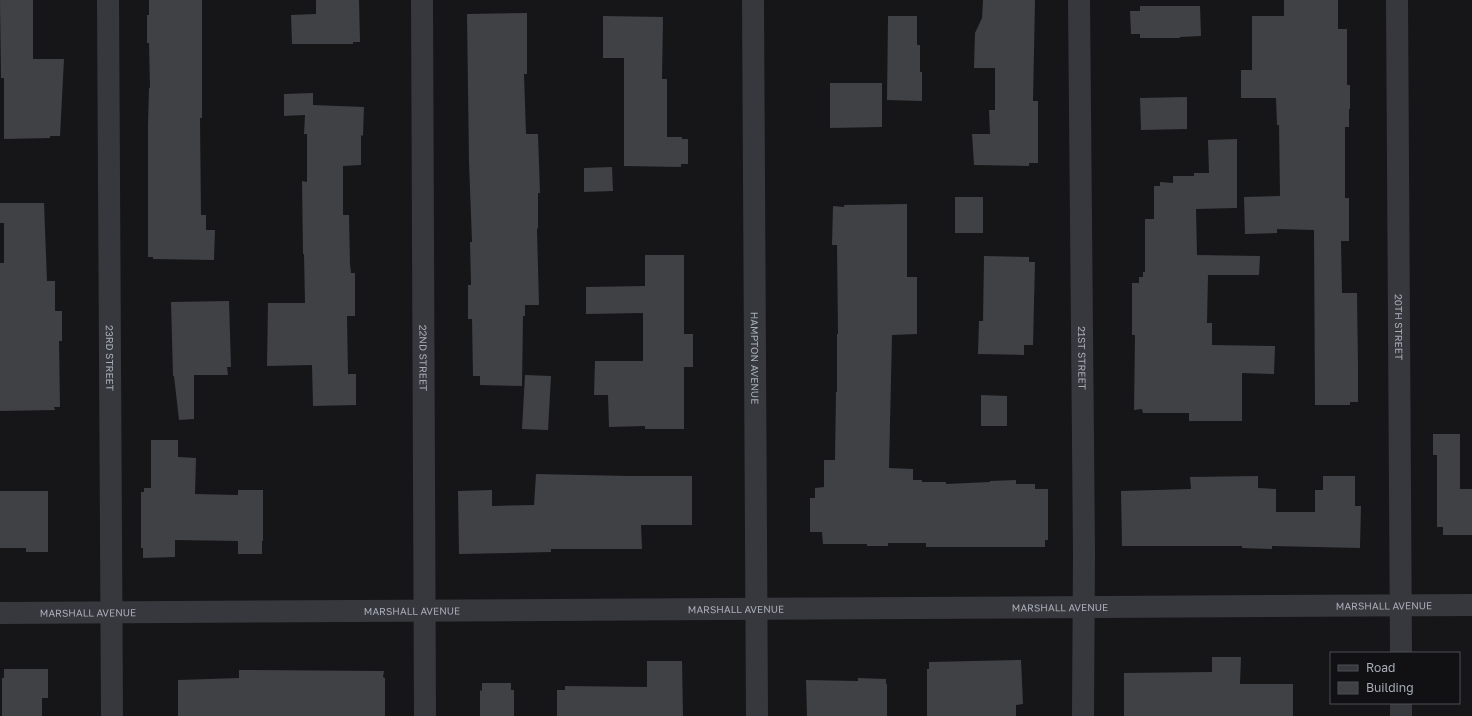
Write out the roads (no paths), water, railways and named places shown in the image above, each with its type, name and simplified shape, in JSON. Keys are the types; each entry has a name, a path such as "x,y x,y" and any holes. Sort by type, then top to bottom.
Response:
{"street":[{"name":"23RD STREET","path":"108,0 112,716"},
{"name":"22ND STREET","path":"422,0 425,716"},
{"name":"HAMPTON AVENUE","path":"753,0 757,716"},
{"name":"21ST STREET","path":"1079,0 1084,537 1083,716"},
{"name":"20TH STREET","path":"1397,0 1400,652"},
{"name":"MARSHALL AVENUE","path":"0,613 1472,605"},
{"path":"1401,704 1401,716"}]}
